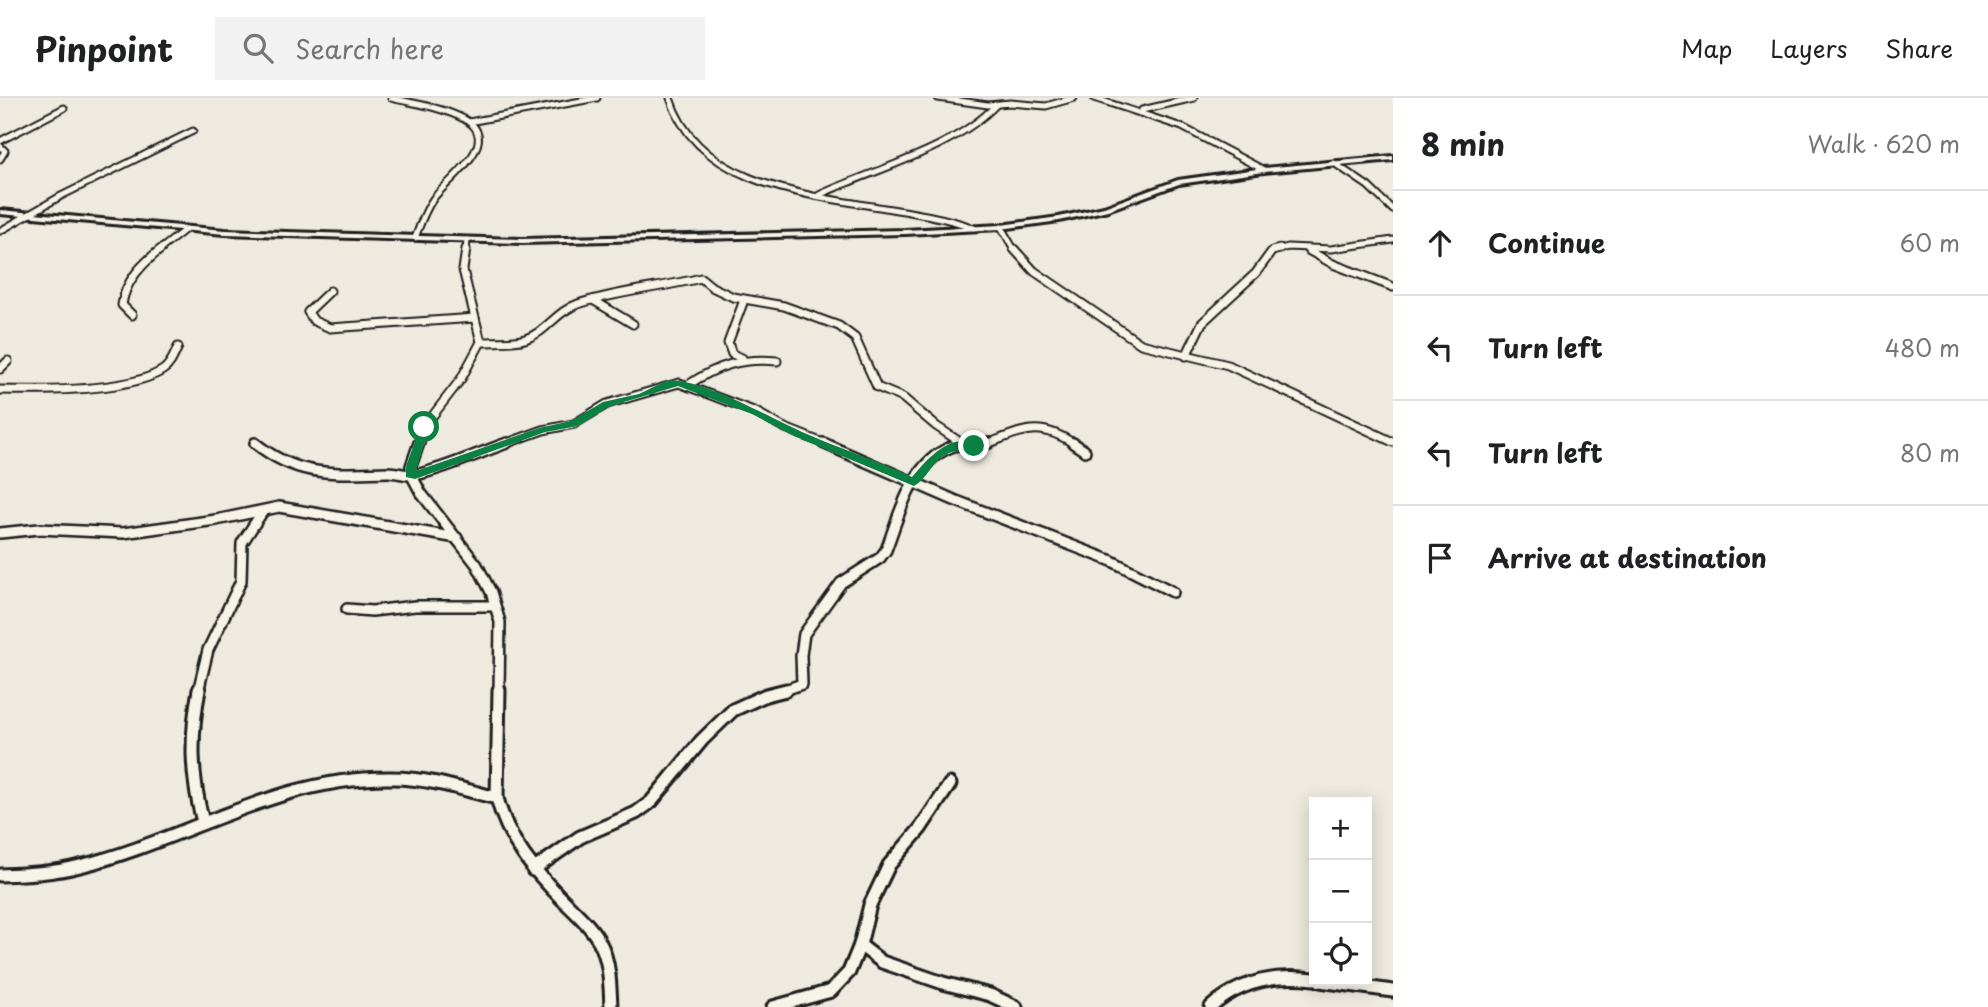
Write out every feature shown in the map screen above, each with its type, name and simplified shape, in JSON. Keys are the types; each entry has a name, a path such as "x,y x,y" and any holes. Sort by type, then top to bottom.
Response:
{"main road":[{"path":"0,212 186,229 467,240 561,241 1001,227 1079,216 1106,209 1178,182 1264,170 1393,158"}],"street":[{"path":"391,98 469,122 597,98"},
{"path":"670,98 685,131 726,164 747,175 818,196 950,219 974,228"},
{"path":"938,98 996,105 1056,105 1074,98"},
{"path":"1094,98 1140,111 1218,142 1264,170"},
{"path":"1140,111 1194,98"},
{"path":"818,196 856,178 907,160 972,128 996,105"},
{"path":"0,159 5,151 0,143 64,108"},
{"path":"415,238 433,200 478,151 476,133 469,122"},
{"path":"0,231 193,131"},
{"path":"1334,163 1368,186 1393,210"},
{"path":"1001,227 1023,262 1141,344 1228,365 1393,442"},
{"path":"132,315 122,305 124,287 163,246 186,229"},
{"path":"411,477 411,466 424,427 461,379 481,342 463,270 467,240"},
{"path":"1186,356 1195,331 1256,273 1272,251 1288,247 1331,249 1393,240"},
{"path":"1307,249 1333,264 1393,287"},
{"path":"481,342 525,338 550,324 559,312 593,300 701,278 725,294 784,306 829,321 849,332 860,348 877,387 902,398 964,445"},
{"path":"330,291 308,312 314,321 330,328 475,318"},
{"path":"593,300 634,324"},
{"path":"744,300 728,343 733,354 742,358 777,361"},
{"path":"0,390 57,388 135,380 163,371 178,347"},
{"path":"688,385 714,367 742,358"},
{"path":"0,369 8,361"},
{"path":"411,477 543,430 574,424 607,404 642,396 669,383 688,385 914,482 1141,573 1173,592"},
{"path":"533,870 580,837 636,813 651,803 702,740 733,710 766,695 802,684 804,674 801,655 804,634 841,583 849,575 880,558 886,550 901,507 914,482 936,455 957,445 982,446 1038,428 1047,429 1085,452"},
{"path":"255,443 278,462 307,471 346,475 403,472 411,477 477,565 495,606 500,635 497,798 500,817 533,870 586,922 603,948 610,982 611,1007"},
{"path":"0,533 39,529 123,533 263,512 279,507 457,538"},
{"path":"203,822 194,788 192,753 193,719 202,672 208,650 241,581 243,543 263,512"},
{"path":"346,609 372,611 415,606 495,606"},
{"path":"0,875 56,871 99,863 203,822 295,790 379,778 424,780 497,798"},
{"path":"773,1007 831,991 849,972 860,946 870,905 888,865 920,829 950,784"},
{"path":"860,946 873,960 888,966 904,967 940,982 1003,997 1016,1007"},
{"path":"1211,1007 1221,996 1267,978 1309,979"},
{"path":"1345,986 1393,991"}],"route":[{"path":"424,427 411,466 411,477 543,430 574,424 615,401 636,398 669,383 679,383 756,412 798,434 867,460 914,482 936,455 957,445 974,446"}]}
